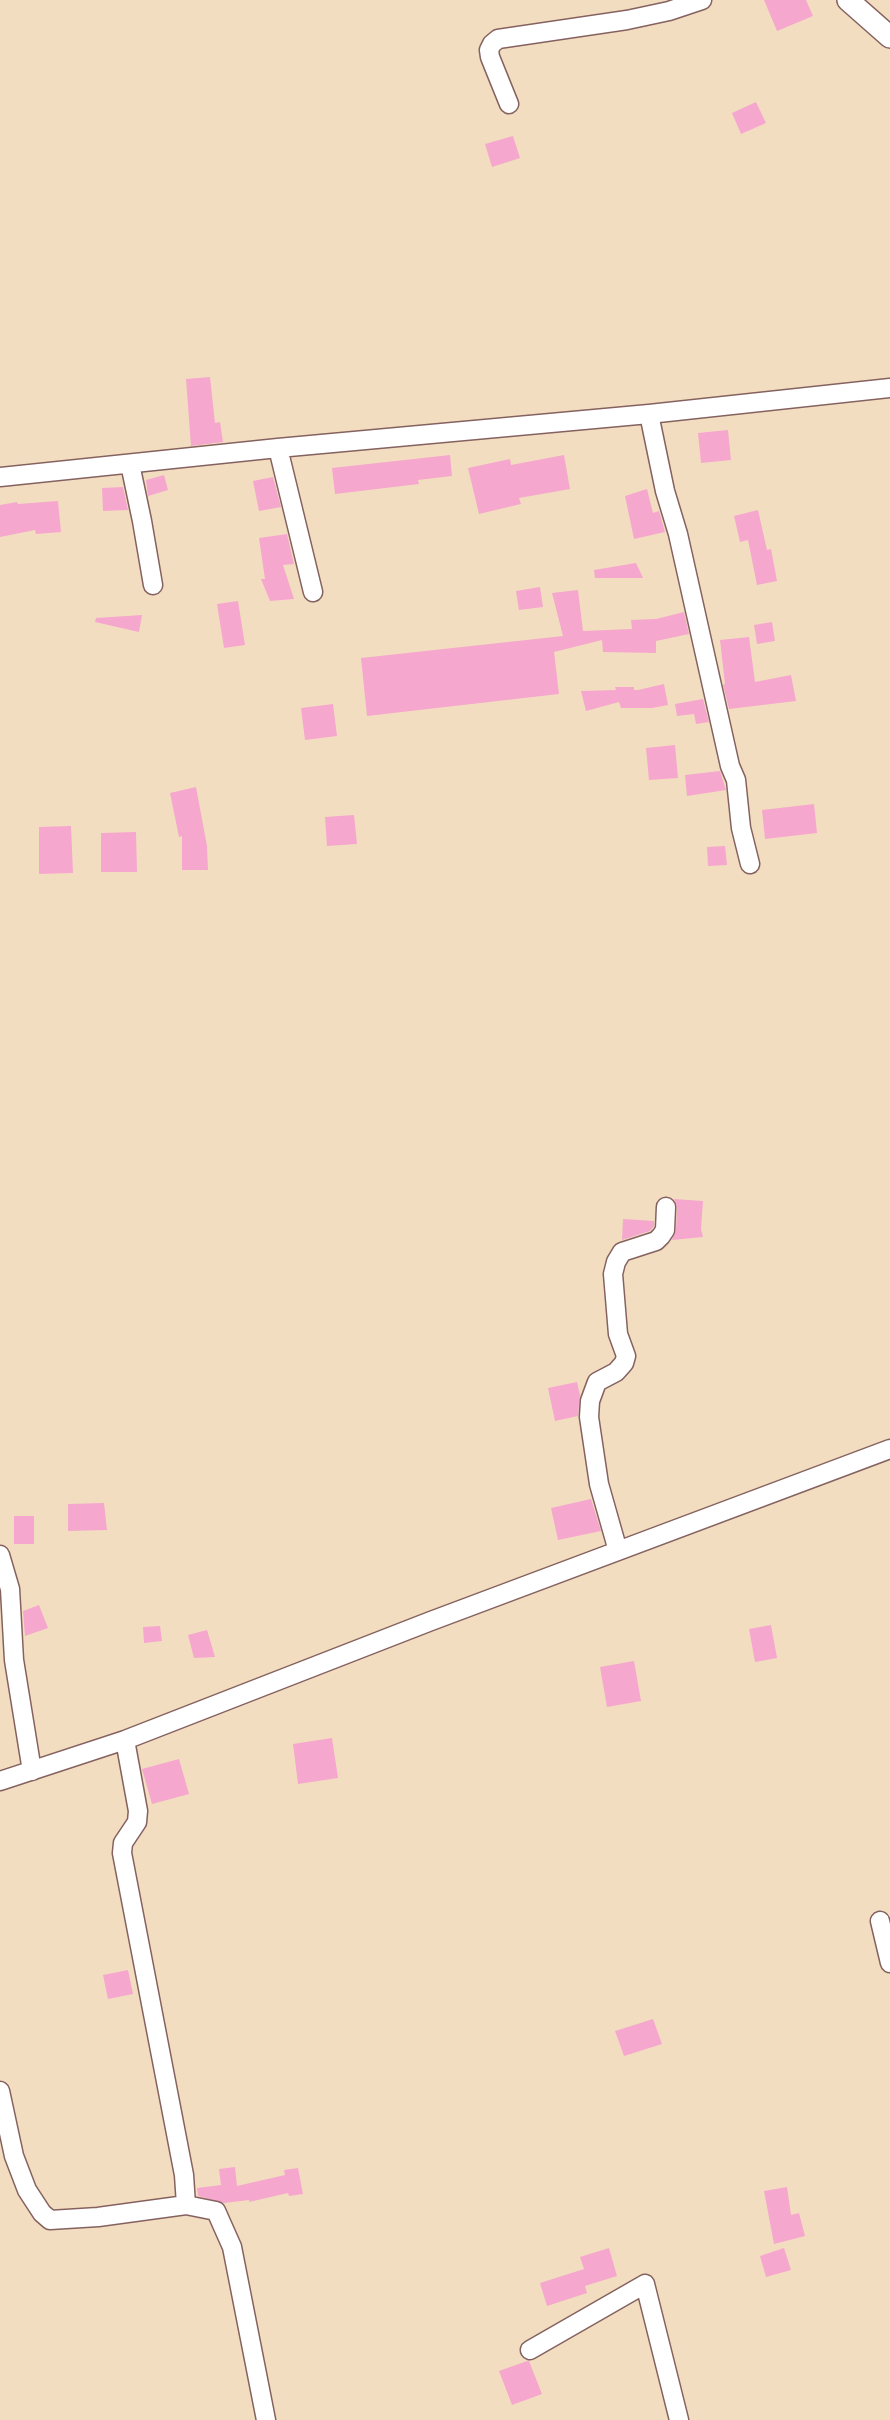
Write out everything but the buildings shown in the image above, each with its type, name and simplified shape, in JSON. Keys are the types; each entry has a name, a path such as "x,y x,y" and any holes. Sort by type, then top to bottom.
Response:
{"street":[{"path":"509,104 490,57 489,50 498,39 628,20 702,0"},
{"path":"848,0 890,37"},
{"path":"0,477 649,414 890,387"},
{"path":"649,414 664,491 678,534 730,766 736,780 741,828 750,864"},
{"path":"278,448 313,592"},
{"path":"130,464 153,585"},
{"path":"618,1551 600,1484 589,1417 590,1401 597,1382 616,1372 626,1356 618,1334 613,1274 616,1262 622,1252 656,1241 661,1236 665,1230 666,1207"},
{"path":"0,1781 125,1740 890,1449"},
{"path":"0,1555 10,1589 14,1660 32,1771"},
{"path":"125,1740 138,1811 137,1822 123,1843 122,1853 184,2175 186,2206"},
{"path":"880,1921 890,1963"},
{"path":"0,2091 14,2156 22,2179 42,2213 50,2220 186,2206 216,2211 232,2247 266,2420"},
{"path":"530,2350 645,2284 679,2420"}]}
